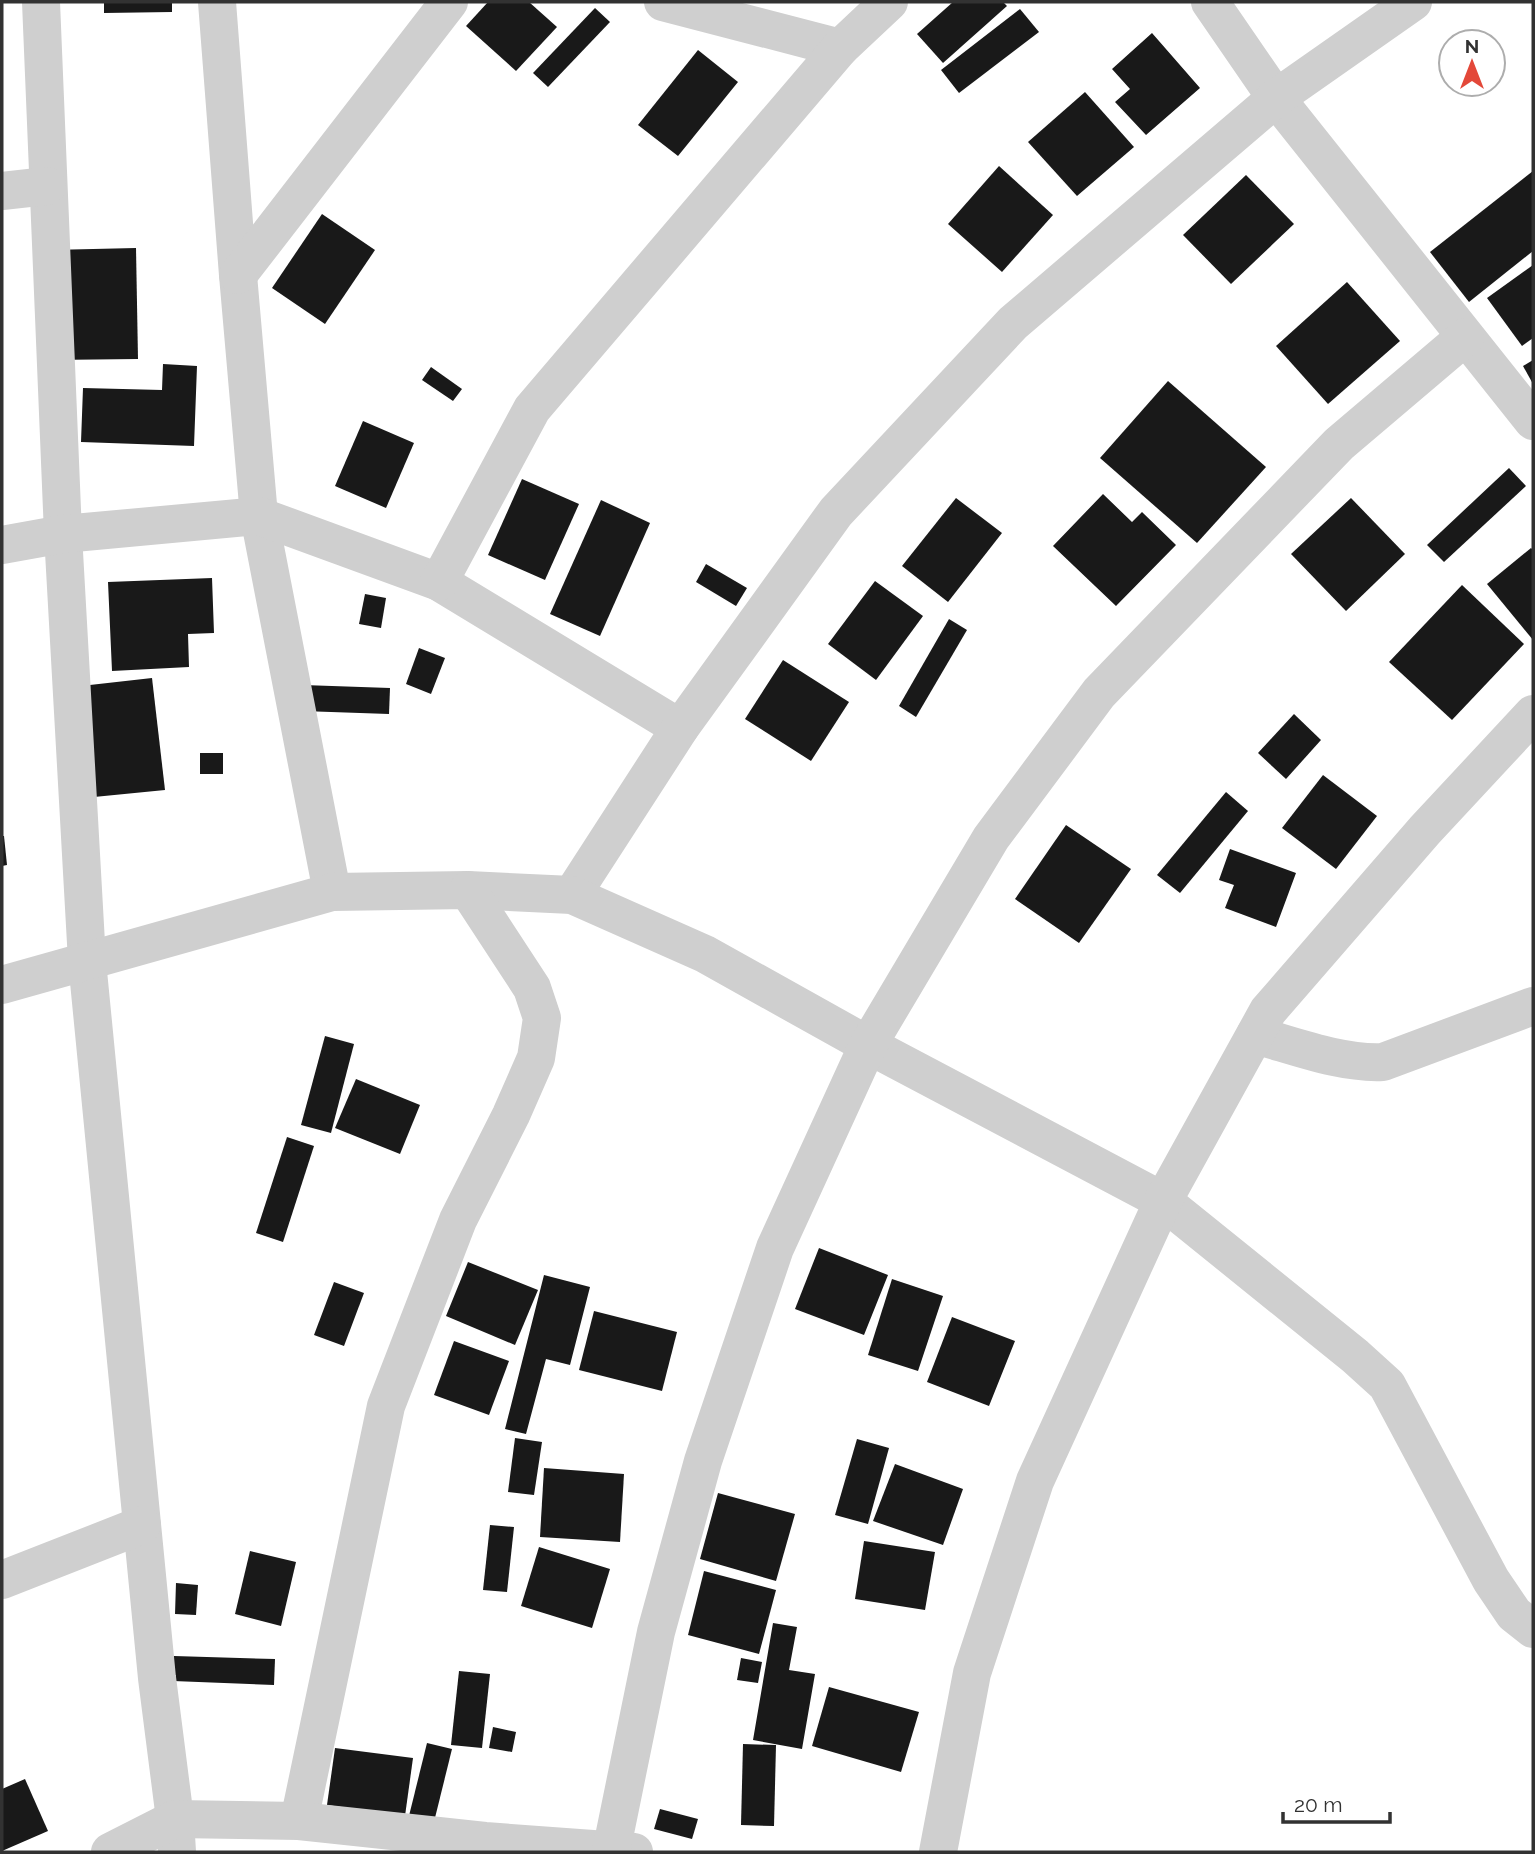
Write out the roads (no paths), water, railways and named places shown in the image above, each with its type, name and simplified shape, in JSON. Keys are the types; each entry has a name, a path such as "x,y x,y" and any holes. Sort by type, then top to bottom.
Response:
{"street":[{"path":"41,2 63,534 87,961 157,1678 176,1836"},
{"path":"217,2 259,516 332,892"},
{"path":"238,275 449,2"},
{"path":"663,2 840,48"},
{"path":"439,582 532,409 840,48 889,2"},
{"path":"1210,2 1276,98 1533,421"},
{"path":"572,895 680,728 836,512 1013,323 1276,98 1413,2"},
{"path":"2,191 47,186"},
{"path":"110,1852 176,1836 299,1821 485,1841 618,1851 656,1632 703,1461 775,1248 868,1045 991,838 1099,693 1339,444 1465,337"},
{"path":"2,544 63,534 259,516 439,582 680,728"},
{"path":"939,1852 972,1673 1035,1481 1163,1201 1268,1011 1424,830 1533,714"},
{"path":"299,1821 386,1406 458,1220 512,1115 536,1058 542,1018 532,988 468,890"},
{"path":"2,985 332,892 468,890 572,895 705,954 868,1045 1163,1201 1387,1385 1491,1580 1514,1614 1533,1629"},
{"path":"1255,1035 1346,1059 1366,1063 1383,1062 1533,1006"},
{"path":"2,1580 142,1525"}]}
